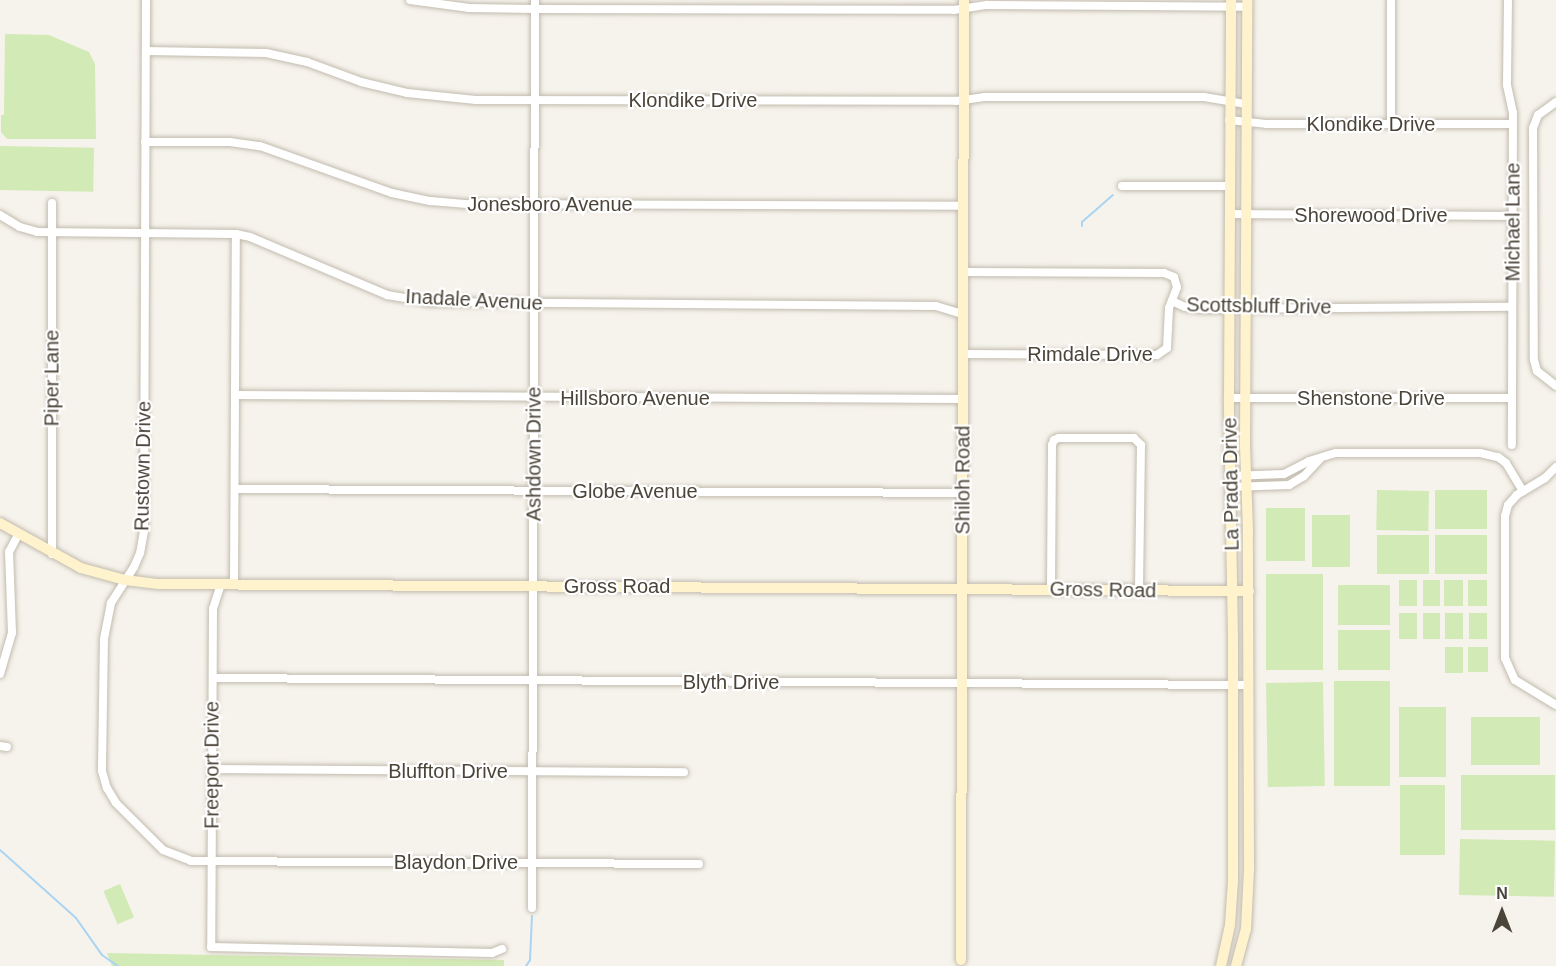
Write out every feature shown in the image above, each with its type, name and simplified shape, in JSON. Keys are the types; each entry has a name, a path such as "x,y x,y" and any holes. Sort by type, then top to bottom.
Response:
{"street":[{"name":"Rustown Drive","path":"146,0 144,531 140,552 111,603 105,622 102,771 116,803 163,850 191,861 212,861"},
{"path":"410,0 469,8 535,4 1247,3"},
{"path":"1391,0 1391,124"},
{"name":"Michael Lane","path":"1508,0 1507,85 1513,124 1512,445"},
{"name":"La Prada Drive","path":"1221,966 1230,925 1233,826 1233,591 1229,398 1231,3"},
{"name":"La Prada Drive","path":"1236,966 1246,929 1249,826 1249,591 1245,398 1247,3"},
{"name":"Ashdown Drive","path":"532,908 535,4"},
{"name":"Shiloh Road","path":"961,960 964,4"},
{"name":"Klondike Drive","path":"146,51 266,53 307,62 361,82 407,93 476,100 1204,98 1231,104 1246,104"},
{"path":"1556,102 1538,115 1533,128 1534,360 1537,371 1556,386"},
{"name":"Klondike Drive","path":"1229,120 1266,124 1513,124"},
{"name":"Jonesboro Avenue","path":"145,142 230,142 260,146 279,150 367,185 402,195 467,204 963,206"},
{"path":"1122,186 1230,186"},
{"name":"Piper Lane","path":"52,203 52,554"},
{"name":"Shorewood Drive","path":"1230,214 1513,216"},
{"name":"Inadale Avenue","path":"0,215 20,227 52,233 236,234 250,237 387,294 407,300 535,304 936,306 963,314"},
{"path":"234,584 236,234"},
{"name":"Scottsbluff Drive","path":"964,272 1164,273 1170,274 1176,282 1172,301 1191,308 1512,308"},
{"name":"Rimdale Drive","path":"963,354 1157,355 1167,348 1168,315 1172,301"},
{"name":"Hillsboro Avenue","path":"235,395 963,399"},
{"name":"Shenstone Drive","path":"1229,398 1512,398"},
{"path":"1051,589 1052,445 1054,440 1059,438 1134,438 1141,445 1139,590"},
{"path":"1246,481 1284,474 1324,455 1343,452 1487,453 1506,463 1523,491"},
{"path":"1230,481 1280,486 1296,482 1324,455"},
{"path":"1556,467 1545,478 1523,491 1508,506 1505,516 1505,658 1515,680 1556,705"},
{"name":"Globe Avenue","path":"235,489 963,492"},
{"name":"Gross Road","path":"0,523 52,554 81,568 125,580 159,584 1249,591"},
{"path":"0,674 12,633 9,552 19,533"},
{"name":"Freeport Drive","path":"221,584 213,609 211,947 492,953 502,949"},
{"name":"Blyth Drive","path":"213,678 1248,685"},
{"name":"Bluffton Drive","path":"212,770 684,772"},
{"path":"1233,826 1249,826"},
{"name":"Blaydon Drive","path":"212,861 699,864"},
{"path":"1230,925 1246,929"}],"green space":[{"path":"5,34 49,35 89,52 95,64 96,139 7,139 1,132 1,115 4,115"},
{"path":"0,146 94,148 93,192 0,190"},
{"path":"1377,490 1429,491 1428,531 1376,530"},
{"path":"1435,490 1487,490 1487,529 1435,529"},
{"path":"1266,508 1305,508 1305,561 1266,561"},
{"path":"1312,515 1350,515 1350,567 1312,567"},
{"path":"1377,535 1429,535 1429,574 1377,574"},
{"path":"1435,535 1487,535 1487,574 1435,574"},
{"path":"1266,574 1323,574 1323,670 1266,670"},
{"path":"1399,580 1417,580 1417,606 1399,606"},
{"path":"1423,580 1440,580 1440,606 1423,606"},
{"path":"1444,580 1463,580 1463,606 1444,606"},
{"path":"1468,580 1487,580 1487,606 1468,606"},
{"path":"1338,585 1390,585 1390,625 1338,625"},
{"path":"1399,613 1417,613 1417,639 1399,639"},
{"path":"1423,613 1440,613 1440,639 1423,639"},
{"path":"1445,613 1463,613 1463,639 1445,639"},
{"path":"1469,613 1487,613 1487,639 1469,639"},
{"path":"1338,630 1390,630 1390,670 1338,670"},
{"path":"1445,647 1463,647 1463,673 1445,673"},
{"path":"1468,647 1488,647 1488,672 1468,672"},
{"path":"1334,681 1390,681 1390,786 1334,786"},
{"path":"1323,682 1325,786 1268,787 1266,683"},
{"path":"1399,707 1446,707 1446,777 1399,777"},
{"path":"1471,717 1540,717 1540,765 1471,765"},
{"path":"1461,775 1555,775 1555,830 1461,830"},
{"path":"1400,785 1445,785 1445,855 1400,855"},
{"path":"1460,839 1555,841 1554,897 1459,895"},
{"path":"120,884 134,917 117,924 103,891"},
{"path":"107,953 504,960 504,966 112,966"}],"waterway":[{"path":"1082,226 1082,222 1113,195"},
{"path":"0,850 76,918 102,955 118,966"},
{"path":"526,966 530,960 532,916"}]}
